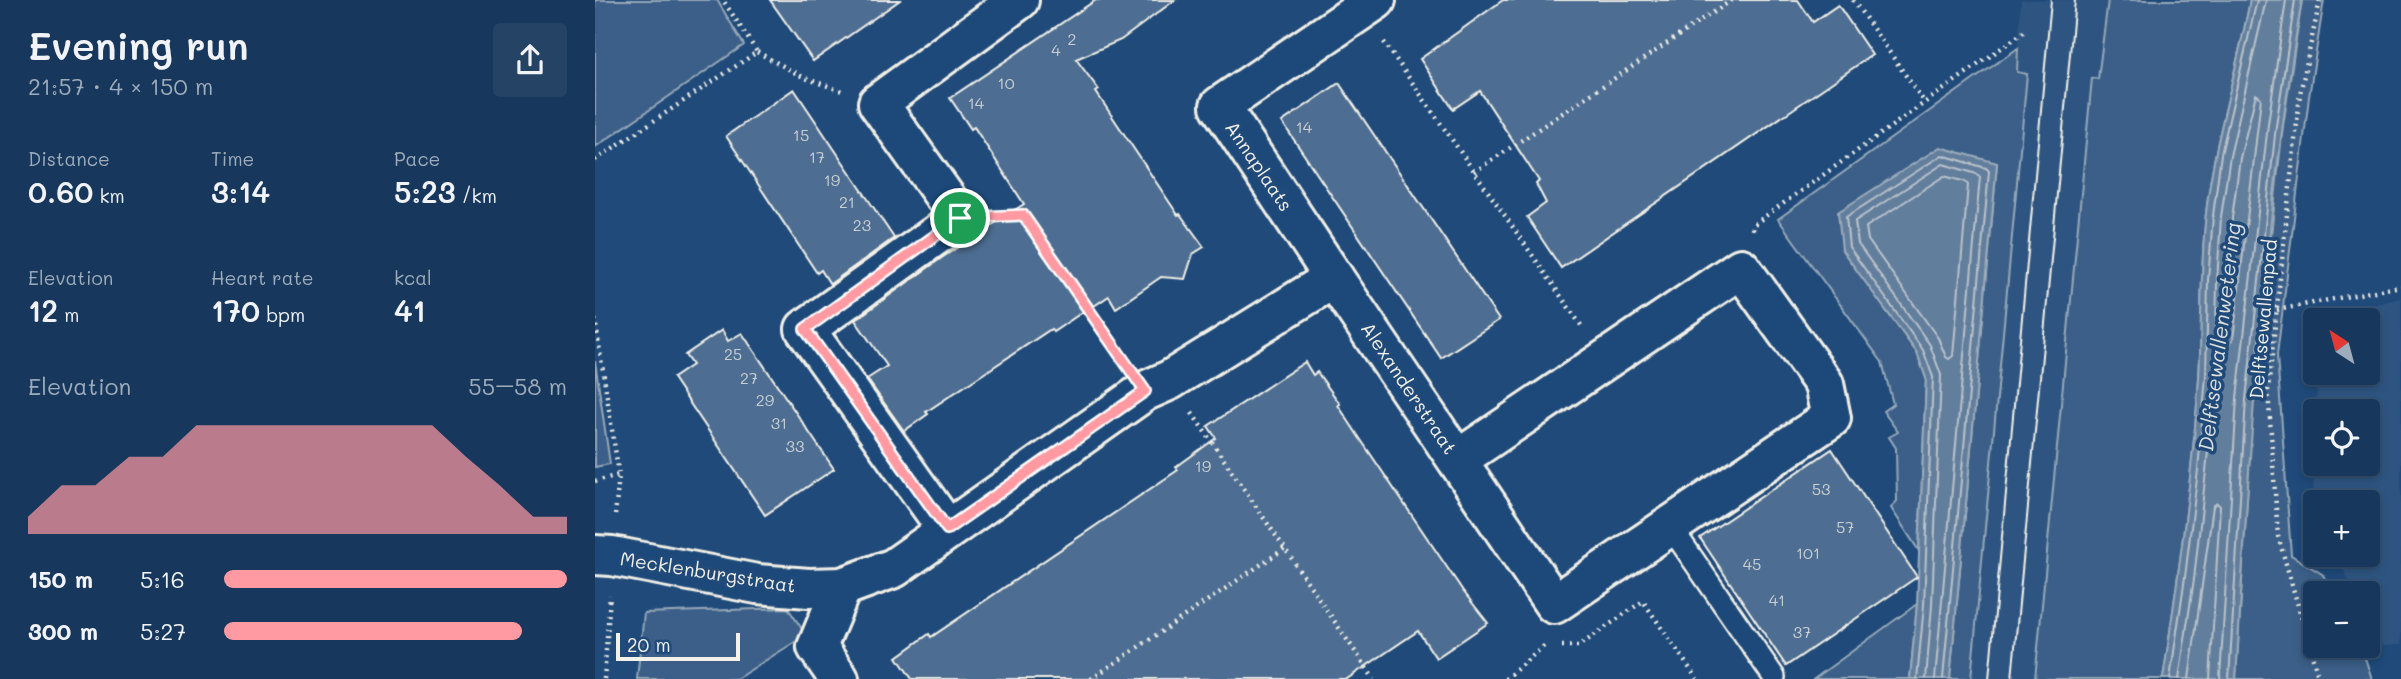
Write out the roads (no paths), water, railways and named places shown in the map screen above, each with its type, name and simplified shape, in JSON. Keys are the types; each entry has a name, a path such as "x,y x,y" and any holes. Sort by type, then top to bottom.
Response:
{"street":[{"path":"947,529 805,329 960,218 878,103 1019,0"},
{"name":"Annaplaats","path":"1334,278 1220,106 1369,5"},
{"name":"Alexanderstraat","path":"1334,278 1457,460 1741,268 1824,384 1831,418 1670,526"},
{"path":"839,679 817,647 842,587 894,568 1158,385 1334,278"},
{"path":"1457,460 1554,604 1670,526"},
{"name":"Mecklenburgstraat","path":"604,555 757,584 809,588 842,587"}],"lane":[{"path":"1670,526 1774,677"}],"water":[{"name":"Delftsewallenwetering","path":"2250,0 2302,0 2267,253 2252,423 2236,679 2163,679 2184,529 2196,416 2206,213 2214,159"},
{"path":"1940,147 1997,163 1950,679 1910,679 1917,604 1926,378 1917,353 1842,250 1838,212"}],"tram line":[{"path":"1989,679 2051,0"},
{"path":"2012,679 2075,0"}]}
